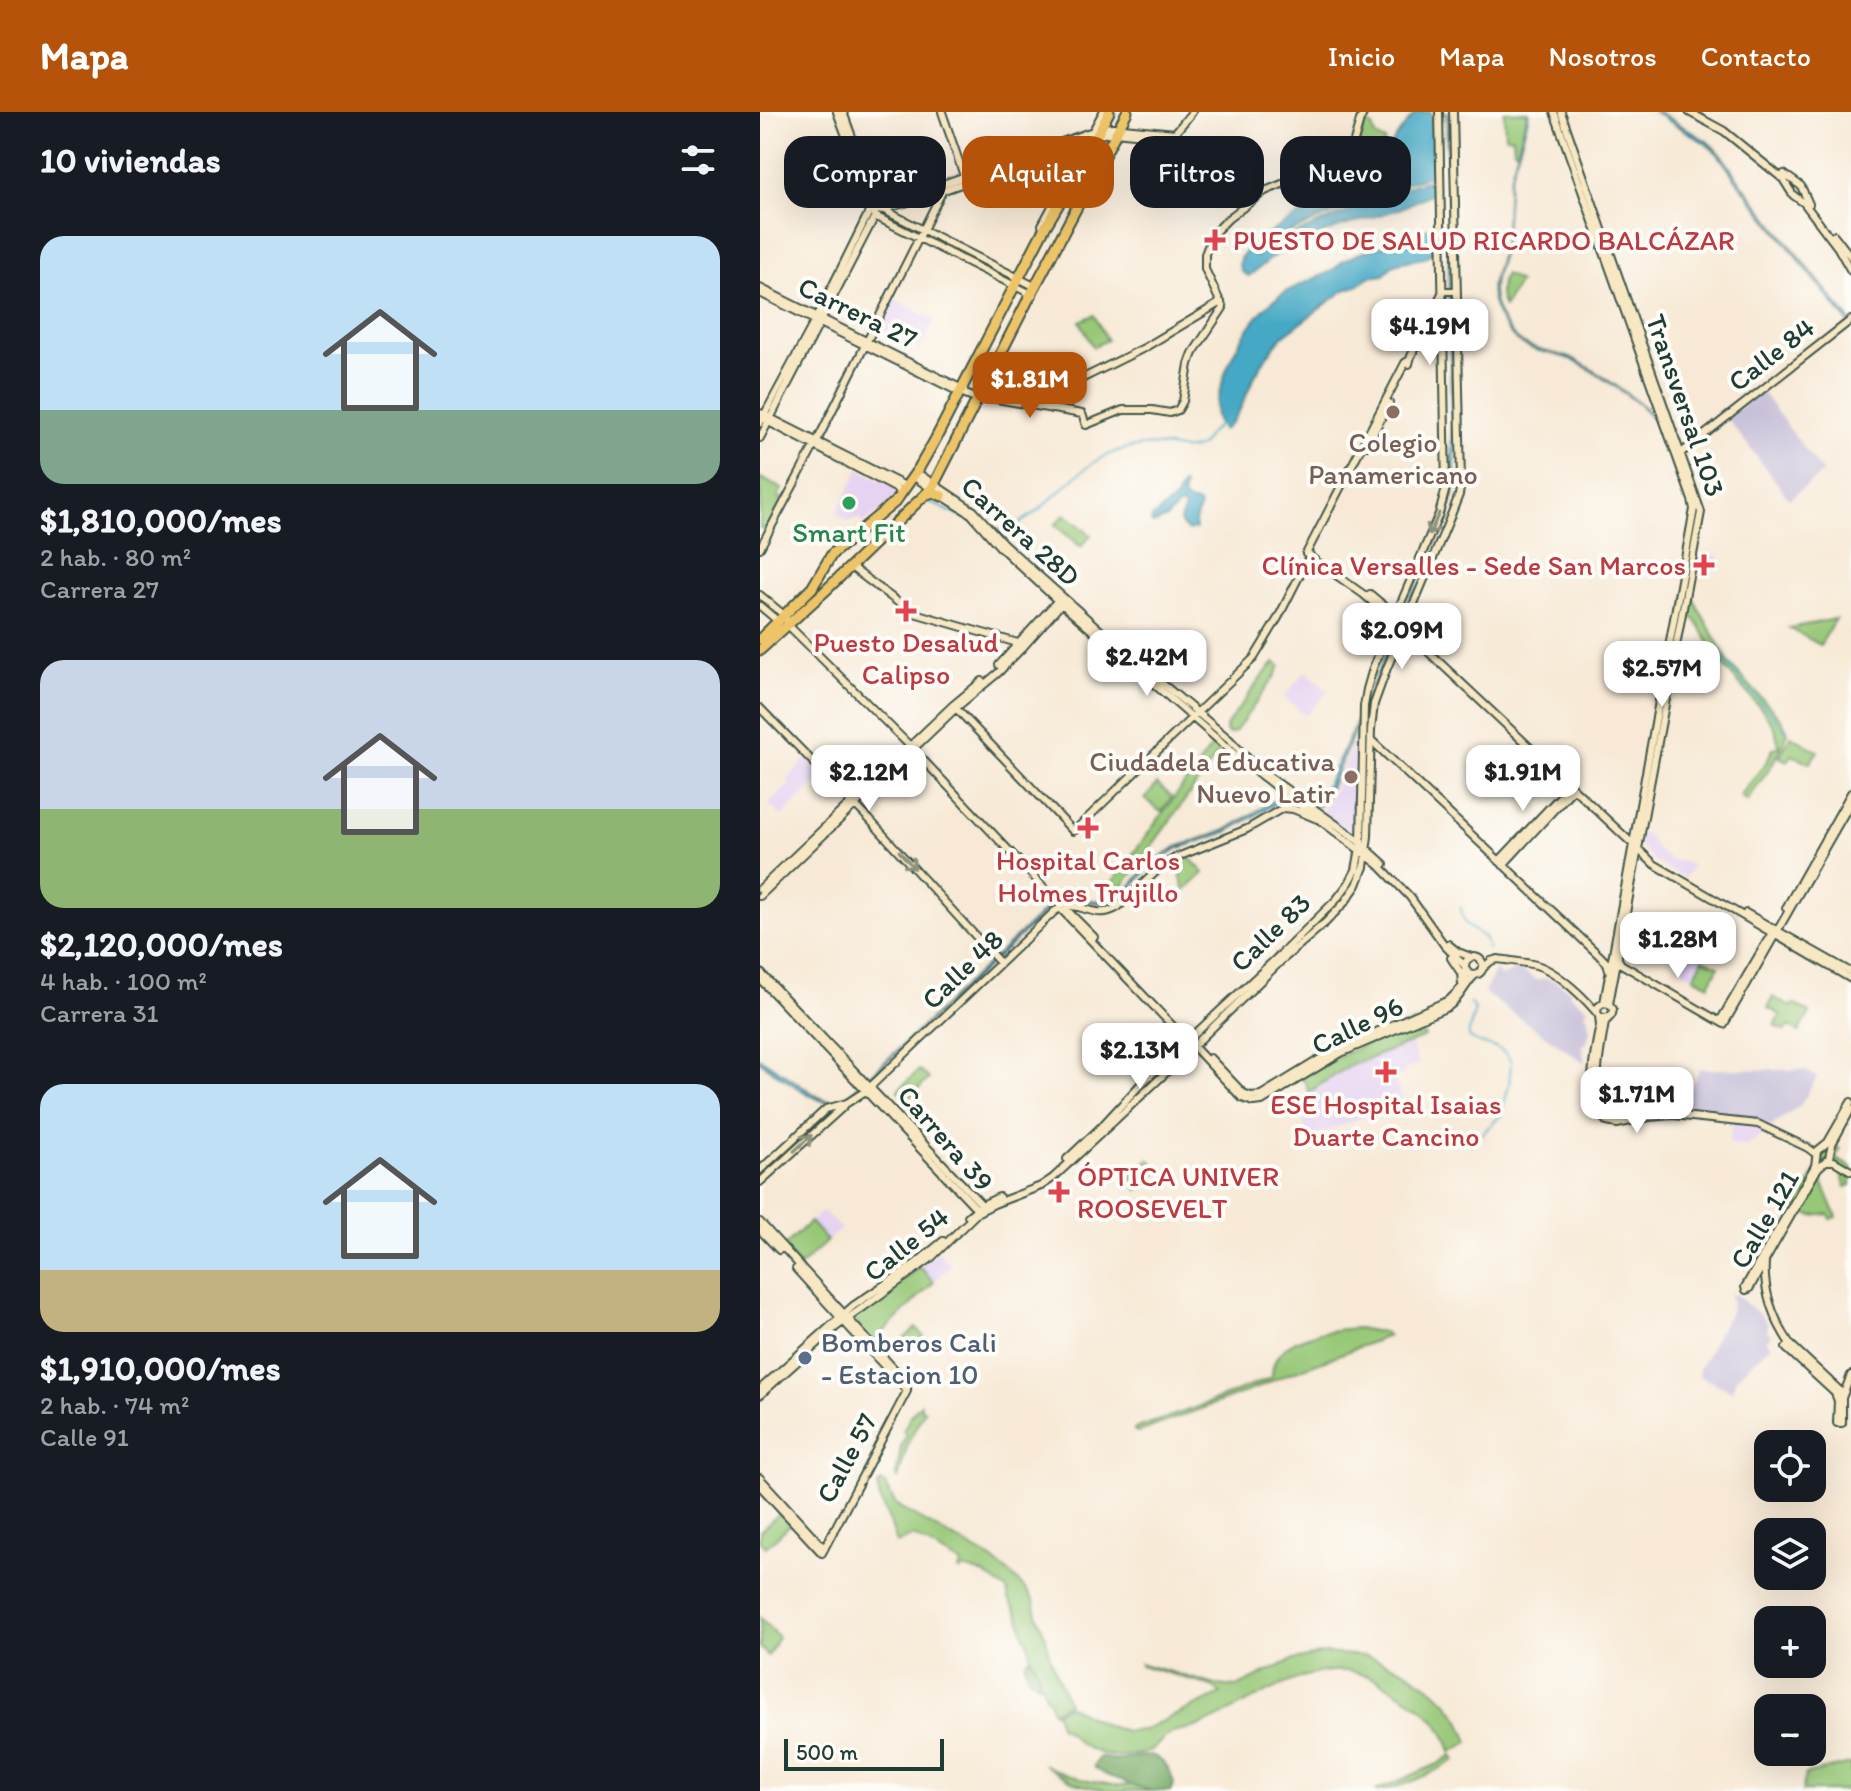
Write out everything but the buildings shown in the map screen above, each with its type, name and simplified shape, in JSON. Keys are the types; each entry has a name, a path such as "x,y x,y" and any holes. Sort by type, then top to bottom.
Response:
{"highway":[{"path":"760,652 816,584 828,557 877,518 899,496 914,474 1107,112"},
{"path":"760,637 783,623 851,567 933,486 1128,114"},
{"path":"923,497 931,492 943,493"}],"street":[{"path":"840,112 849,136"},
{"path":"940,112 962,176"},
{"path":"1051,409 1065,387 1144,348 1221,302 1206,273 1204,259 1208,243 1222,225 1265,191 1336,162 1353,145 1364,112"},
{"path":"1364,848 1364,712 1372,670 1400,622 1459,495 1462,474 1454,452 1439,112"},
{"path":"1366,771 1375,700 1443,503 1454,452 1456,291 1453,112"},
{"name":"Transversal 103","path":"1554,112 1667,423 1694,507 1690,556"},
{"name":"Transversal 103","path":"1561,112 1606,251"},
{"path":"1689,112 1724,131 1793,185 1802,188 1801,196 1851,271"},
{"path":"1702,113 1726,127 1789,179 1793,185 1793,195 1807,201 1847,245 1851,257"},
{"path":"1092,136 1119,130 1173,135 1190,114"},
{"path":"845,267 870,208"},
{"path":"760,438 764,418 845,267 878,210 884,208"},
{"path":"760,548 934,208"},
{"path":"1030,254 1053,208"},
{"path":"878,210 1034,291"},
{"name":"Carrera 27","path":"760,291 959,390 1082,414 1086,425 1123,410 1170,413 1178,410 1183,401 1189,364 1222,310 1221,302"},
{"path":"1445,291 1456,291"},
{"path":"955,706 1074,830 1249,659 1265,639 1445,291"},
{"name":"Calle 84","path":"1681,453 1849,322"},
{"path":"764,418 905,486"},
{"name":"Transversal 103","path":"1608,1120 1602,1117 1597,1107 1593,1085 1602,1008 1615,963 1701,507 1681,453 1671,436"},
{"path":"815,443 897,489 899,496"},
{"path":"933,486 955,446"},
{"name":"Carrera 28D","path":"914,474 980,521 1061,600 1193,713 1246,764 1364,848 1413,894 1461,973 1461,989"},
{"path":"941,475 943,493"},
{"path":"1309,553 1400,622 1622,830 1635,852 1648,859"},
{"path":"851,567 911,612 1022,645"},
{"path":"760,595 783,623 911,748 1189,1039"},
{"path":"760,896 911,748 1022,645 1061,600"},
{"path":"760,606 783,623"},
{"path":"1400,622 1635,852 1671,876 1851,972"},
{"path":"760,708 854,803 999,962"},
{"name":"Carrera 28D","path":"1193,713 1229,739 1286,794"},
{"name":"Transversal 103","path":"1635,852 1637,826 1658,726"},
{"path":"1371,740 1607,963 1615,963"},
{"path":"1501,863 1571,788"},
{"path":"1775,932 1851,793"},
{"path":"1061,906 1098,913 1110,912 1163,865 1247,829 1282,807 1286,794"},
{"path":"1601,957 1610,957 1615,963 1722,1022 1851,802"},
{"path":"760,889 854,803"},
{"name":"Carrera 28D","path":"1282,807 1322,821"},
{"name":"Carrera 28D","path":"1311,809 1336,833 1364,848 1410,897 1466,969"},
{"path":"1622,830 1637,826"},
{"name":"Calle 83","path":"1189,1039 1224,1005 1236,1000 1337,911 1359,881 1365,864 1364,848"},
{"name":"Calle 83","path":"1195,1045 1231,1010 1236,1000 1264,970 1340,895 1355,872 1364,848"},
{"path":"1635,852 1648,856 1851,979"},
{"path":"1365,864 1371,860 1376,862"},
{"path":"1340,895 1339,901 1345,902"},
{"path":"1331,904 1337,905 1337,911"},
{"name":"Calle 48","path":"760,1182 869,1087 1061,906"},
{"path":"1447,947 1481,959 1498,956 1543,963 1562,975 1593,1004 1613,1012 1605,1022 1597,1077 1599,1100 1608,1120 1617,1124 1673,1115 1756,1123 1808,1148 1819,1162 1834,1161 1851,1169"},
{"path":"1461,989 1467,960 1471,957"},
{"path":"1481,959 1483,968"},
{"path":"1466,969 1475,975 1498,959 1538,965 1602,1008 1603,1019 1609,1018"},
{"name":"Carrera 39","path":"760,972 860,1080"},
{"name":"Calle 96","path":"1250,1098 1257,1102 1266,1100 1341,1053 1448,1007 1460,997 1475,975"},
{"name":"Carrera 39","path":"760,979 885,1102 917,1140"},
{"name":"Calle 96","path":"1250,1098 1265,1094 1333,1051 1443,1003 1461,989"},
{"path":"1224,1005 1229,1005 1231,1010"},
{"name":"Calle 54","path":"979,1206 1049,1181 1146,1091 1189,1039"},
{"path":"1195,1045 1250,1098"},
{"name":"Calle 54","path":"847,1315 935,1248 979,1206 1048,1177 1140,1085 1154,1078 1195,1045"},
{"path":"1140,1085 1147,1085 1146,1091"},
{"name":"Carrera 39","path":"869,1087 979,1206"},
{"name":"Calle 121","path":"1816,1156 1815,1166 1746,1290 1814,1175 1825,1162 1828,1142 1851,1102"},
{"name":"Calle 48","path":"760,1170 826,1109 847,1103"},
{"name":"Calle 121","path":"1827,1149 1851,1109"},
{"path":"1608,1120 1668,1112 1756,1120 1812,1146 1827,1149 1851,1169"},
{"path":"1816,1156 1827,1149"},
{"path":"760,1222 798,1268 847,1315"},
{"path":"760,1230 781,1249"},
{"path":"1765,1259 1767,1291 1788,1346 1842,1398"},
{"path":"760,1395 834,1325 835,1317 847,1315"},
{"path":"760,1389 834,1325 843,1325 847,1315"},
{"name":"Calle 57","path":"823,1550 907,1387 847,1315"},
{"path":"1836,1389 1849,1380"},
{"path":"1836,1389 1839,1423 1842,1398 1849,1380"},
{"path":"760,1478 823,1550"},
{"path":"760,1486 823,1550"}],"shaded area":[{"path":"889,297 935,320 920,350 874,327"},
{"path":"1761,391 1823,473 1789,499 1726,417"},
{"path":"859,469 897,489 899,496 862,524 860,518 848,521 836,514"},
{"name":"Clínica Versalles - Sede San Marcos","path":"1695,555 1719,555 1719,561 1716,561 1716,568 1692,569"},
{"path":"1306,671 1328,691 1306,716 1284,697"},
{"name":"Ciudadela Educativa Nuevo Latir","path":"1364,718 1359,835 1354,837 1320,813 1330,799"},
{"path":"806,758 825,776 782,816 768,804 790,784 788,779"},
{"path":"1641,833 1647,834 1656,848 1670,860 1692,866 1685,878 1658,864 1639,846"},
{"path":"1689,943 1703,951 1701,955 1704,957 1692,977 1677,966"},
{"path":"1516,969 1536,980 1547,978 1557,982 1588,1008 1585,1013 1591,1028 1586,1044 1582,1044 1585,1063 1484,993 1495,971 1503,976"},
{"path":"1410,1043 1419,1064 1394,1078 1402,1098 1392,1102 1390,1099 1381,1103 1383,1110 1305,1139 1302,1097 1349,1066"},
{"path":"1700,1069 1805,1070 1817,1077 1800,1106 1771,1126 1756,1120 1678,1113"},
{"path":"1732,1121 1769,1128 1747,1146 1729,1144"},
{"path":"823,1211 841,1229 827,1241 810,1222"},
{"path":"938,1252 951,1265 934,1282 920,1267"},
{"path":"1730,1294 1736,1295 1760,1315 1771,1335 1766,1341 1771,1345 1736,1378 1732,1391 1699,1376 1699,1369 1730,1312"}],"green space":[{"path":"1504,112 1528,112 1518,151 1514,149 1513,137 1505,136"},
{"path":"1365,122 1373,127 1376,136 1361,136"},
{"path":"1505,274 1519,282 1504,307 1500,290"},
{"path":"1094,315 1107,340 1093,347 1080,321"},
{"path":"761,478 782,489 778,497 783,499 766,531 760,528"},
{"path":"1065,514 1091,535 1081,547 1055,525"},
{"path":"1689,591 1729,663 1782,720 1788,732 1782,747 1779,746 1775,728 1764,712 1726,669 1696,621 1683,613 1686,592"},
{"path":"1836,619 1820,645 1789,628"},
{"path":"1275,662 1280,666 1275,676 1235,732 1229,734 1226,726"},
{"path":"1791,736 1818,751 1810,763 1792,755 1788,761 1779,757"},
{"path":"1212,746 1219,749 1216,757 1122,887 1113,891 1111,884"},
{"path":"1773,748 1781,749 1770,768 1747,801 1740,796 1767,761"},
{"path":"1157,784 1172,797 1161,812 1145,799"},
{"path":"1187,855 1204,873 1185,891 1176,860"},
{"path":"1703,959 1719,966 1709,985 1694,977"},
{"path":"1773,997 1810,1013 1799,1032 1789,1026 1785,1031 1775,1025 1781,1015 1768,1008"},
{"path":"1414,1022 1425,1037 1349,1066 1309,1092 1301,1078 1325,1063"},
{"path":"919,1070 929,1079 907,1099 898,1090"},
{"path":"1832,1144 1840,1149 1835,1158 1851,1167 1851,1185 1846,1187 1836,1162 1817,1160 1819,1148 1826,1145 1831,1148"},
{"path":"1149,1159 1160,1170 1138,1190 1128,1179"},
{"path":"1817,1170 1837,1217 1831,1219 1829,1214 1813,1216 1792,1213"},
{"path":"810,1222 827,1241 800,1266 783,1247"},
{"path":"920,1267 934,1282 871,1344 852,1319"},
{"path":"916,1328 924,1337 909,1352 900,1342"},
{"path":"1357,1328 1388,1336 1254,1389 1139,1432 1134,1431 1268,1379 1281,1352 1303,1338"},
{"path":"921,1404 921,1409 925,1410 909,1440 898,1478 901,1447 906,1435 903,1431 912,1413"},
{"path":"881,1482 903,1510 992,1559 1028,1592 1034,1601 1049,1654 1068,1702 1053,1712 1042,1684 1038,1684 1040,1681 1028,1642 1007,1590 984,1574 964,1568 958,1570 962,1564 913,1536 896,1543 878,1492"},
{"path":"780,1513 791,1524 766,1547 760,1542 760,1531"},
{"path":"760,1618 778,1637 768,1656 760,1647"},
{"path":"1324,1653 1367,1656 1403,1669 1445,1700 1460,1720 1469,1742 1451,1752 1444,1733 1418,1705 1369,1676 1338,1671 1296,1679 1199,1726 1172,1732 1152,1749 1134,1755 1111,1756 1085,1747 1059,1726 1055,1713 1068,1705 1107,1726 1126,1731 1143,1730 1221,1694 1211,1686 1140,1663 1216,1685 1237,1687 1290,1661"},
{"path":"1028,1658 1036,1668 1038,1684 1027,1676 1025,1663"},
{"path":"1151,1755 1169,1770 1174,1784 1170,1791 1152,1791 1126,1783 1106,1775 1094,1765 1099,1757 1115,1760"},
{"path":"1452,1755 1455,1760 1427,1775 1394,1788 1375,1791 1438,1764"},
{"path":"1044,1764 1084,1780 1130,1784 1152,1791 1105,1791 1072,1781"},
{"path":"1851,1764 1851,1791 1802,1791 1806,1774"}],"water":[{"path":"1416,112 1431,112 1432,175 1411,181 1411,136 1398,136"},
{"path":"1446,112 1454,493 1325,800 1313,807 1275,804 1227,832 1177,849 1152,865 1116,901 1068,900 1052,906 846,1099 835,1103 820,1100 760,1062 760,1058 827,1100 838,1100 849,1095 1051,904 1068,898 1115,899 1150,863 1177,847 1226,830 1273,801 1311,801 1321,797 1353,730 1452,492"},
{"path":"1528,112 1529,112 1525,130 1512,172"},
{"path":"1654,112 1659,112 1707,141 1720,153 1851,322 1851,326 1718,154"},
{"path":"1432,179 1435,180 1435,192 1411,203 1411,186"},
{"path":"1317,208 1346,208 1288,233 1255,256 1258,257 1278,242 1356,208 1401,208 1301,242 1277,254 1249,276 1242,272 1239,263 1253,244"},
{"path":"1507,211 1505,242 1493,287 1496,308 1504,324 1521,342 1575,360 1615,385 1645,408 1658,430 1643,408 1612,384 1572,360 1535,350 1522,344 1508,332 1494,306 1491,288 1504,242"},
{"path":"1429,227 1435,228 1435,243 1438,246 1431,254 1397,264 1384,275 1369,277 1345,290 1283,336 1259,369 1234,418 1223,430 1215,413 1225,373 1244,336 1270,303 1291,289 1331,271 1350,257 1410,238"},
{"path":"1182,484 1185,500 1200,506 1196,529 1188,531 1181,524 1185,509 1182,505 1167,518 1153,524 1152,518 1176,498"}],"waterway":[{"path":"1112,123 1118,112"},
{"path":"995,531 1008,528 1035,513 1103,457 1119,450 1144,446 1198,447 1219,425"},
{"path":"929,502 978,526"},
{"path":"1717,649 1786,731"},
{"path":"1461,907 1465,922 1484,937 1488,949"},
{"path":"1469,1003 1475,1009 1469,1037 1502,1050 1511,1062 1501,1115 1482,1134"},
{"path":"760,1177 836,1108"}],"place":[{"name":"PUESTO DE SALUD RICARDO BALCÁZAR","path":"1215,240"},
{"name":"Colegio Panamericano","path":"1393,412"},
{"name":"Smart Fit","path":"849,503"},
{"name":"Clínica Versalles - Sede San Marcos","path":"1704,565"},
{"name":"Puesto Desalud Calipso","path":"906,611"},
{"name":"Ciudadela Educativa Nuevo Latir","path":"1351,777"},
{"name":"Hospital Carlos Holmes Trujillo","path":"1088,828"},
{"name":"ESE Hospital Isaias Duarte Cancino","path":"1386,1072"},
{"name":"ÓPTICA UNIVER ROOSEVELT","path":"1059,1192"},
{"name":"Bomberos Cali - Estacion 10","path":"805,1358"}]}
